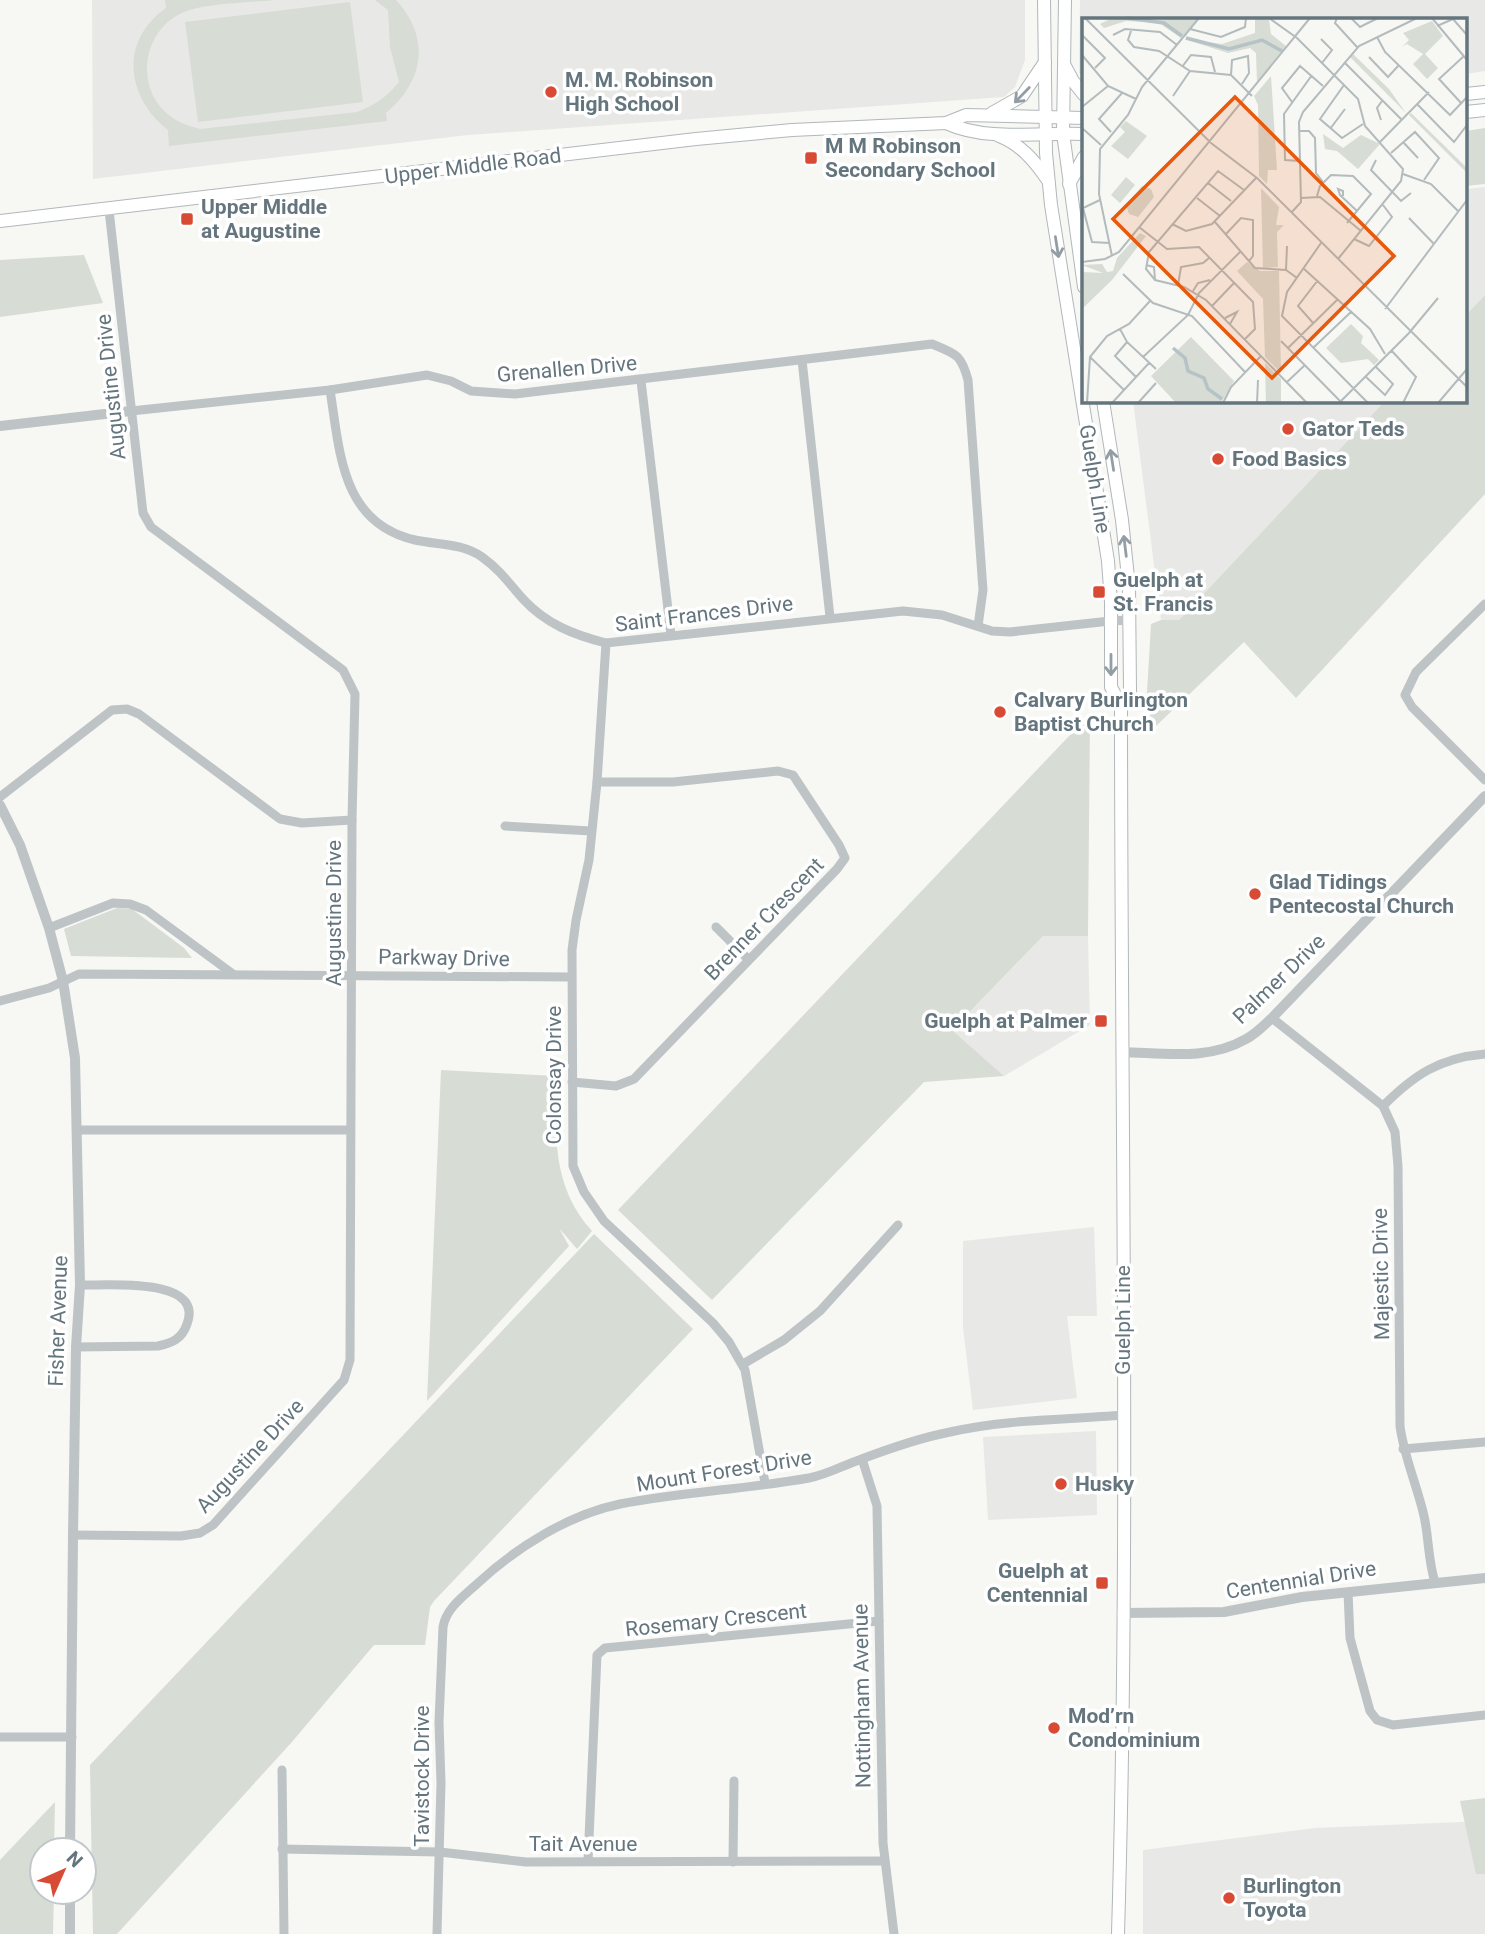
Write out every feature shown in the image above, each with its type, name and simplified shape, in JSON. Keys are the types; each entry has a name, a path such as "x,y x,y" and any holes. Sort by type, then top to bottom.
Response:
{"main road":[{"name":"Guelph Line","path":"1044,0 1048,179 1082,385"},
{"path":"1065,0 1063,133 1082,273"},
{"path":"987,115 1022,96 1045,61"},
{"path":"1064,64 1082,92"},
{"name":"Upper Middle Road","path":"0,222 696,139 792,130 946,123 966,115 1082,118"},
{"name":"Upper Middle Road","path":"946,123 964,131 992,134 1082,134"},
{"path":"992,134 1009,140 1022,150 1048,179"},
{"path":"1069,184 1082,161"},
{"name":"Guelph Line","path":"1085,402 1108,561 1111,687 1121,706 1123,1415 1118,1934"},
{"path":"1089,402 1106,420"},
{"name":"Guelph Line","path":"1103,402 1127,558 1131,620 1130,691 1121,706"}],"street":[{"name":"Augustine Drive","path":"73,1535 181,1536 200,1533 213,1524 344,1380 350,1360 355,694 343,670 150,527 143,513 109,210"},
{"name":"Grenallen Drive","path":"131,411 330,390 427,375 452,381 471,391 515,394 932,344 953,353 963,362 968,380 983,590 978,626"},
{"path":"802,360 830,617"},
{"path":"640,381 671,635"},
{"name":"Saint Frances Drive","path":"330,390 342,468 351,488 376,523 398,536 453,545 478,554 501,571 523,600 548,622 578,636 606,643 830,617 919,611 942,615 992,631 1010,632 1131,620"},
{"path":"0,426 131,411"},
{"path":"1485,604 1416,672 1405,695 1412,707 1485,780"},
{"name":"Colonsay Drive","path":"606,643 589,860 576,920 571,977 573,1166 584,1192 604,1221 713,1323 743,1364 749,1384 765,1483"},
{"path":"0,797 112,710 127,709 139,715 280,819 302,823 352,820"},
{"name":"Brenner Crescent","path":"572,1082 617,1086 634,1079 845,858 793,775 778,771 673,782 597,782"},
{"name":"Palmer Drive","path":"1122,1052 1203,1054 1220,1051 1249,1038 1272,1018 1485,796"},
{"name":"Fisher Avenue","path":"0,805 20,845 49,928 63,981 75,1058 79,1130 80,1285 76,1347 70,1836"},
{"path":"505,826 591,831"},
{"path":"49,928 113,903 130,904 146,910 233,974"},
{"path":"716,927 748,960"},
{"name":"Parkway Drive","path":"0,1001 49,988 79,974 571,977"},
{"name":"Majestic Drive","path":"1272,1018 1383,1107 1395,1132 1398,1166 1400,1426 1403,1449 1424,1515 1435,1581"},
{"path":"1383,1107 1420,1073 1463,1056 1485,1054"},
{"path":"79,1130 350,1129"},
{"path":"743,1364 783,1340 820,1311 898,1225"},
{"path":"76,1347 158,1346 171,1343 181,1336 188,1322 188,1306 176,1292 157,1287 80,1285"},
{"name":"Mount Forest Drive","path":"444,1618 484,1577 531,1542 571,1520 619,1504 812,1478 862,1458 949,1432 995,1425 1123,1415"},
{"path":"1403,1449 1485,1442"},
{"name":"Nottingham Avenue","path":"862,1458 877,1506 884,1861 894,1934"},
{"name":"Centennial Drive","path":"1122,1613 1224,1612 1302,1597 1435,1581 1485,1578"},
{"path":"1348,1592 1350,1638 1370,1711 1377,1720 1393,1725 1485,1715"},
{"name":"Tavistock Drive","path":"437,1934 442,1783 439,1722 444,1618"},
{"name":"Rosemary Crescent","path":"588,1861 597,1655 605,1648 878,1621"},
{"path":"0,1737 72,1737"},
{"path":"282,1770 284,1934"},
{"path":"733,1862 734,1781"},
{"name":"Tait Avenue","path":"282,1849 440,1852 526,1862 884,1861"},
{"path":"70,1906 70,1934"}],"shaded area":[{"name":"M. M. Robinson High School","path":"92,0 1025,0 1025,60 1015,87 1004,97 468,135 93,179"},
{"path":"165,0 274,0 214,5 191,10 169,21 158,33 151,46 148,61 147,76 151,91 159,105 170,116 196,128 357,112 380,100 399,82 390,47 388,10 375,0 396,0 407,14 415,29 418,44 415,73 399,101 386,113 387,121 169,146 168,130 143,102 134,69 135,52 141,36 151,21 166,8"},
{"path":"1080,0 1485,0 1485,71 1468,74 1468,18 1082,18 1082,75 1079,73"},
{"path":"350,2 363,102 198,122 185,22"},
{"path":"1485,128 1485,184 1468,186 1468,131"},
{"path":"1485,187 1485,295 1468,313 1468,189"},
{"path":"84,255 103,303 0,317 0,260"},
{"path":"1485,295 1485,494 1296,698 1244,642 1156,726 1146,709 1151,624 1161,620 1179,620 1384,402 1468,402 1468,313"},
{"path":"1133,402 1384,402 1179,620 1161,620"},
{"path":"1090,714 1088,936 1043,936 952,1030 1004,1076 924,1082 712,1300 618,1210"},
{"path":"117,908 132,909 184,948 192,958 71,956 64,929"},
{"path":"1043,936 1088,936 1090,1025 1004,1076 952,1030"},
{"path":"441,1070 555,1076 558,1158 569,1196 592,1231 577,1249 559,1228 569,1246 427,1401"},
{"path":"1094,1227 1097,1316 1067,1316 1077,1398 973,1410 963,1328 963,1241"},
{"path":"594,1234 693,1329 434,1601 430,1607 425,1645 374,1645 291,1743 117,1934 93,1934 93,1906 98,1906 98,1836 91,1836 90,1765"},
{"path":"1096,1431 1097,1515 988,1520 983,1437"},
{"path":"1485,1798 1485,1874 1476,1874 1460,1801"},
{"path":"55,1802 54,1836 28,1836 28,1906 54,1906 53,1934 0,1934 0,1860"},
{"path":"1485,1821 1485,1934 1143,1934 1143,1850 1315,1828"}],"place":[{"name":"M. M. Robinson High School","path":"551,92"},
{"name":"M M Robinson Secondary School","path":"811,158"},
{"name":"Upper Middle at Augustine","path":"187,219"},
{"name":"Gator Teds","path":"1288,429"},
{"name":"Food Basics","path":"1218,459"},
{"name":"Guelph at St. Francis","path":"1099,592"},
{"name":"Calvary Burlington Baptist Church","path":"1000,712"},
{"name":"Glad Tidings Pentecostal Church","path":"1255,894"},
{"name":"Guelph at Palmer","path":"1101,1021"},
{"name":"Husky","path":"1061,1484"},
{"name":"Guelph at Centennial","path":"1102,1583"},
{"name":"Mod’rn Condominium","path":"1054,1728"},
{"name":"Burlington Toyota","path":"1229,1898"}]}
